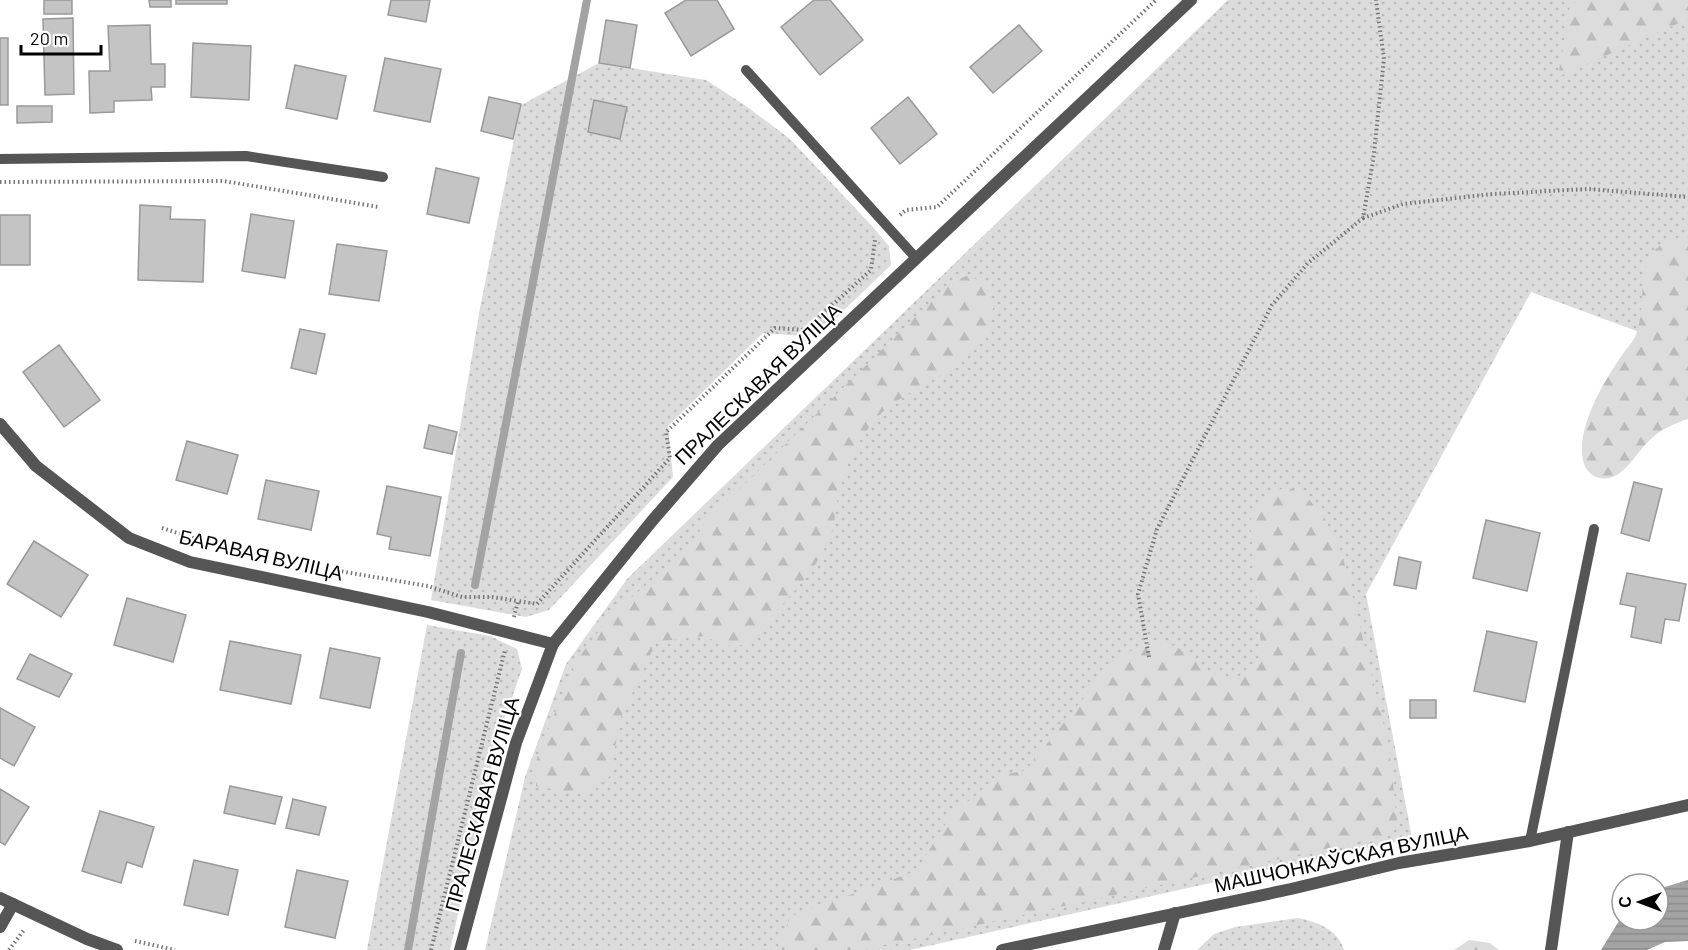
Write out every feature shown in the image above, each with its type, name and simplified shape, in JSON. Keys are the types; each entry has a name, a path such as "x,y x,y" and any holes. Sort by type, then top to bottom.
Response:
{"street":[{"name":"ПРАЛЕСКАВАЯ ВУЛІЦА","path":"460,950 516,743 553,644 652,521 718,445 1191,0"},
{"name":"БАРАВАЯ ВУЛІЦА","path":"0,424 36,466 129,538 190,562 428,612 553,644"},
{"name":"МАШЧОНКАЎСКАЯ ВУЛІЦА","path":"1002,950 1399,863 1530,841 1688,805"},
{"path":"1551,950 1568,832"},
{"path":"0,898 87,939 117,950"},
{"path":"0,927 13,904"},
{"path":"1164,950 1175,913"}],"lane":[{"path":"746,70 916,258"},
{"path":"0,159 246,156 383,177"},
{"path":"1530,841 1594,529"}],"path":[{"path":"1363,218 1373,161 1384,59 1376,0"},
{"path":"0,182 224,181 379,207"},
{"path":"1149,657 1138,594 1157,529 1272,305 1308,262 1363,218 1403,204 1493,194 1587,189 1688,197"},
{"path":"153,525 219,547"},
{"path":"323,568 428,586 462,597 492,597 518,601"}],"green space":[{"path":"1228,0 1688,0 1688,350 1531,292 1366,594 1412,838 910,950 485,950 525,777 566,664 627,579"},
{"path":"1577,0 1688,0 1688,19 1558,77 1570,6"},
{"path":"599,63 706,80 743,104 789,138 872,226 889,246 891,265 816,337 763,333 668,426 673,477 549,610 526,617 431,600 480,308 521,105"},
{"path":"1674,238 1688,238 1688,419 1656,435 1621,472 1613,477 1596,477 1587,470 1583,460 1582,447 1588,420 1607,378 1635,337 1639,323 1643,280 1651,256 1660,246"},
{"path":"968,275 986,288 992,300 993,314 984,338 973,352 958,364 891,405 871,425 858,444 840,487 832,530 824,550 805,579 744,645 725,646 704,636 656,642 620,720 610,776 585,795 536,786 536,761 574,664 610,616 688,549 705,523 949,284"},
{"path":"1288,487 1307,497 1325,519 1342,553 1389,746 1397,822 1393,834 895,943 856,950 782,950 778,943 791,916 916,871 952,814 1000,776 1026,770 1117,656 1161,643 1180,649 1219,676 1230,678 1243,674 1258,665 1261,645 1250,522 1263,498"},
{"path":"427,625 490,636 517,649 522,669 497,740 450,950 367,950"},
{"path":"1298,918 1313,922 1332,932 1344,950 1197,950 1214,934 1235,927"},
{"path":"1469,940 1490,943 1499,950 1454,950"}],"shaded area":[{"path":"1688,880 1688,941 1665,942 1647,950 1601,950 1612,932 1670,932 1670,885"}],"building":[{"path":"44,0 72,0 72,14 44,14"},
{"path":"149,0 171,0 171,7 150,7"},
{"path":"176,0 227,0 227,4 176,4"},
{"path":"391,0 430,0 426,22 388,15"},
{"path":"686,0 717,0 734,29 691,56 665,13"},
{"path":"814,0 830,0 863,40 820,75 781,27"},
{"path":"73,18 74,94 45,95 43,19"},
{"path":"606,20 637,25 630,68 599,63"},
{"path":"150,25 151,64 165,64 165,87 151,87 152,100 114,101 114,112 90,113 89,71 110,71 108,26"},
{"path":"1019,25 1042,51 993,93 970,67"},
{"path":"0,38 8,38 8,105 0,105"},
{"path":"193,43 251,46 249,100 191,97"},
{"path":"385,58 441,69 430,122 374,111"},
{"path":"295,65 346,76 337,119 286,108"},
{"path":"489,97 521,104 513,139 481,131"},
{"path":"908,97 937,134 900,164 871,128"},
{"path":"594,100 627,107 620,139 588,132"},
{"path":"17,106 52,106 52,122 17,123"},
{"path":"436,168 479,178 469,223 427,214"},
{"path":"140,205 171,207 170,219 205,220 203,282 138,280"},
{"path":"251,214 294,221 285,278 242,271"},
{"path":"0,215 30,215 30,265 0,265"},
{"path":"337,244 387,251 379,301 329,294"},
{"path":"300,329 325,334 316,374 291,368"},
{"path":"59,345 100,400 64,427 23,372"},
{"path":"429,425 457,432 452,454 424,448"},
{"path":"187,441 238,455 227,494 176,480"},
{"path":"266,480 319,491 311,530 258,519"},
{"path":"1634,482 1662,489 1649,541 1621,533"},
{"path":"387,486 441,497 430,556 389,549 391,537 377,534"},
{"path":"1486,520 1540,533 1527,591 1473,578"},
{"path":"34,541 88,575 61,617 7,584"},
{"path":"1399,557 1421,562 1416,589 1394,585"},
{"path":"1627,573 1686,584 1679,621 1665,619 1661,643 1631,637 1636,607 1620,604"},
{"path":"127,598 186,615 173,662 114,645"},
{"path":"1487,631 1537,642 1525,702 1474,691"},
{"path":"230,641 301,655 291,704 220,690"},
{"path":"330,648 380,658 370,708 320,698"},
{"path":"30,654 72,674 59,697 17,679"},
{"path":"1410,700 1436,700 1436,718 1410,718"},
{"path":"0,708 35,727 14,766 0,758"},
{"path":"230,786 282,797 275,824 224,813"},
{"path":"0,789 29,807 5,845 0,842"},
{"path":"293,799 326,807 319,835 286,828"},
{"path":"100,811 154,827 142,867 127,862 121,883 82,871"},
{"path":"194,860 238,870 228,915 184,905"},
{"path":"297,870 348,881 335,938 285,927"}],"waterway":[{"path":"475,585 587,0"},
{"path":"408,950 461,653"}]}
